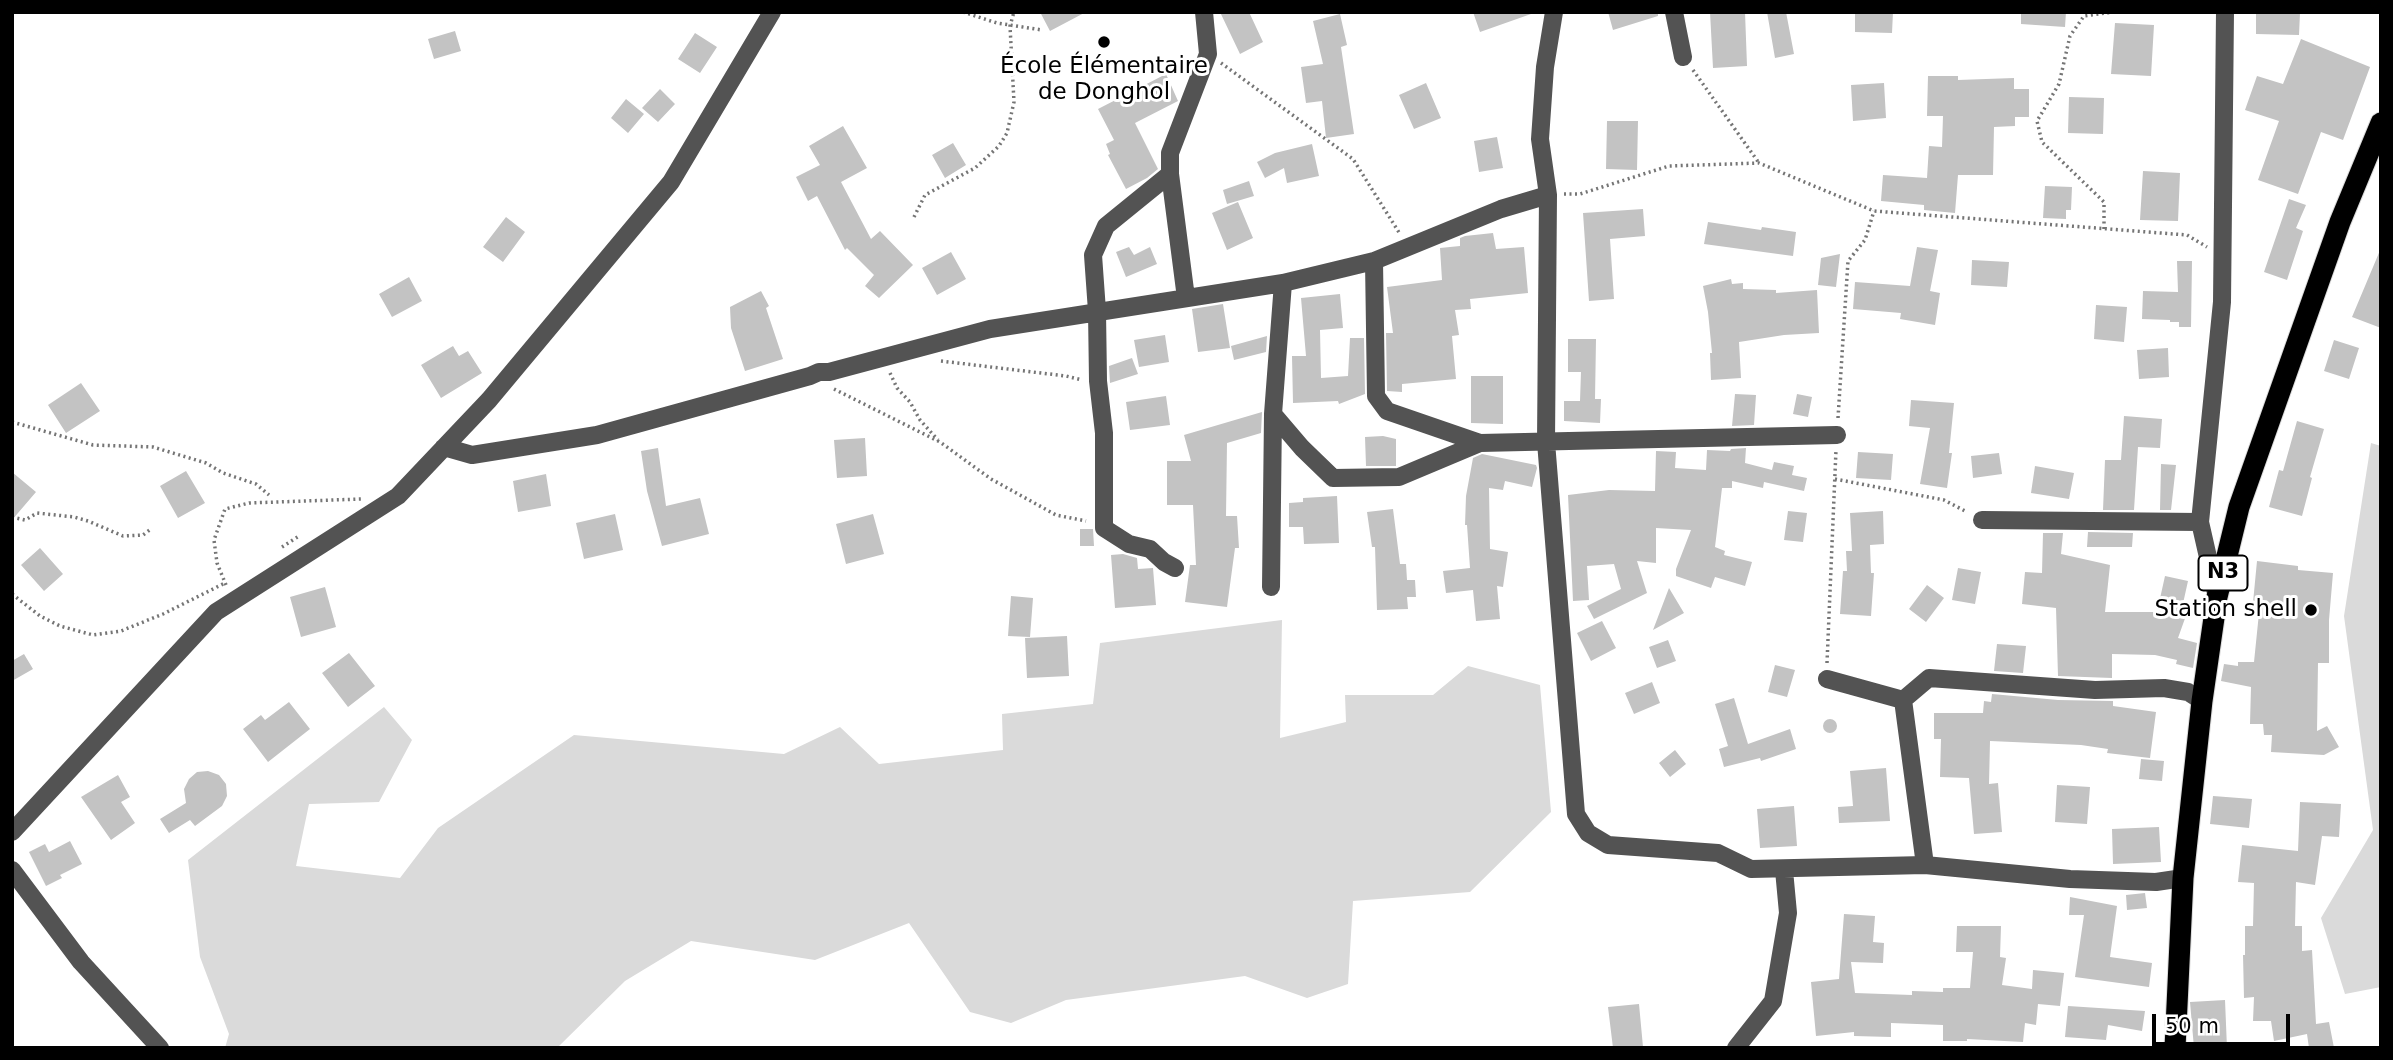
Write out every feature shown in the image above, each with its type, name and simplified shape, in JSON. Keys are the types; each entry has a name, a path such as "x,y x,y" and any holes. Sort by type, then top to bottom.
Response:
{"highway":[{"name":"N3","path":"2175,1048 2183,878 2202,701 2217,597 2239,507 2340,222 2377,151 2381,123"}],"street":[{"path":"12,832 216,612 398,496 489,400 671,182 772,12"},
{"path":"1186,298 1170,174 1170,153 1208,54 1204,12"},
{"path":"1554,12 1545,67 1540,139 1548,195 1546,442 1576,814 1588,833 1608,845 1718,853 1751,869 1925,865 2070,879 2157,883 2183,878"},
{"path":"1674,12 1683,57"},
{"path":"2217,597 2200,522 2222,302 2225,12"},
{"path":"1170,174 1106,226 1093,255 1098,381 1104,433 1104,528 1129,544 1150,550 1175,568"},
{"path":"444,447 472,455 597,435 819,372 829,372 990,329 1283,283 1374,261 1501,209 1548,195"},
{"path":"1374,261 1376,396 1387,411 1480,443 1837,435"},
{"path":"1271,587 1273,414 1283,283"},
{"path":"1273,414 1333,478 1399,477 1480,443"},
{"path":"1982,520 2200,522"},
{"path":"1903,700 1929,678 2095,690 2164,688 2188,692 2202,701"},
{"path":"1827,679 1903,700"},
{"path":"1903,700 1925,865"},
{"path":"12,870 80,962 160,1048"},
{"path":"1736,1048 1773,1001 1788,913 1784,870"}],"path":[{"path":"963,12 1010,26 1042,30"},
{"path":"914,217 925,195 975,168 999,146 1007,133 1014,102 1010,26 1014,12"},
{"path":"2105,229 2104,202 2042,142 2037,121 2059,84 2070,36 2084,16 2114,12"},
{"path":"1208,54 1353,159 1409,248"},
{"path":"1683,57 1759,163"},
{"path":"1548,195 1580,194 1670,166 1759,163 1874,211 2186,235 2203,246 2223,252"},
{"path":"909,350 947,362 1098,381"},
{"path":"881,358 897,388 940,442"},
{"path":"810,376 940,442 991,479 1056,515 1085,520 1104,528"},
{"path":"12,422 93,445 153,447 206,463 223,473 256,484 269,495"},
{"path":"1835,478 1944,500 1982,520"},
{"path":"233,601 217,563 214,540 225,509 249,503 361,499 383,505"},
{"path":"350,507 361,499"},
{"path":"12,517 25,520 37,513 74,517 123,536 143,535 151,529"},
{"path":"279,548 306,531"},
{"path":"12,594 50,621 93,635 121,631 163,614 231,579"}],"shaded area":[{"path":"2371,443 2381,446 2381,987 2345,994 2321,918 2373,830 2344,616"},
{"path":"1282,620 1280,738 1346,722 1345,695 1433,695 1468,666 1540,685 1551,812 1470,892 1353,901 1348,984 1307,998 1245,976 1066,1000 1011,1023 970,1012 909,923 815,960 691,941 625,981 557,1048 225,1048 229,1034 200,957 188,860 384,707 412,740 379,802 309,804 296,866 400,878 438,828 574,735 784,754 840,727 879,764 1003,750 1002,714 1093,704 1100,643"}],"building":[{"path":"1040,12 1086,12 1050,31"},
{"path":"1220,12 1249,12 1263,42 1240,54"},
{"path":"1473,12 1530,12 1531,14 1480,32"},
{"path":"1608,12 1658,12 1658,16 1613,30"},
{"path":"1710,12 1745,12 1747,66 1713,68"},
{"path":"1767,12 1786,12 1794,54 1775,58"},
{"path":"1855,12 1893,12 1892,33 1855,32"},
{"path":"2021,12 2066,12 2065,27 2021,24"},
{"path":"2256,12 2300,13 2299,35 2256,34"},
{"path":"1340,14 1347,45 1341,47 1354,134 1326,138 1322,101 1306,103 1301,67 1323,64 1313,21"},
{"path":"2115,23 2154,25 2151,76 2111,74"},
{"path":"455,31 461,51 434,59 428,39"},
{"path":"695,33 717,47 700,73 678,59"},
{"path":"2301,39 2370,67 2343,140 2321,132 2298,194 2258,180 2279,121 2245,110 2257,76 2283,84"},
{"path":"1166,74 1178,101 1135,123 1158,169 1126,189 1108,155 1110,154 1106,144 1114,140 1098,109"},
{"path":"1928,76 1958,76 1958,80 2014,78 2014,89 2029,89 2029,117 2015,117 2015,126 1994,127 1993,175 1958,175 1955,213 1924,210 1924,205 1881,201 1883,175 1927,178 1929,146 1942,147 1943,116 1927,116"},
{"path":"1426,83 1441,118 1414,129 1399,95"},
{"path":"1884,83 1886,118 1853,121 1851,85"},
{"path":"660,89 675,104 658,122 642,108"},
{"path":"2069,97 2104,98 2103,134 2068,133"},
{"path":"626,99 644,114 628,133 611,118"},
{"path":"1607,121 1638,121 1637,170 1606,169"},
{"path":"843,126 867,168 841,182 871,239 880,231 913,265 879,298 865,286 874,275 847,248 845,250 817,196 808,201 796,177 820,165 809,146"},
{"path":"1497,137 1503,168 1479,172 1474,141"},
{"path":"953,143 966,165 945,178 932,155"},
{"path":"1312,144 1319,176 1287,183 1284,168 1265,178 1257,162 1275,153"},
{"path":"2143,171 2180,173 2178,221 2140,220"},
{"path":"1249,181 1254,196 1227,204 1223,190"},
{"path":"2045,186 2072,187 2071,210 2066,210 2066,219 2043,218"},
{"path":"2289,199 2306,205 2296,228 2303,231 2287,280 2264,272"},
{"path":"1238,202 1253,238 1227,250 1212,213"},
{"path":"1643,209 1645,236 1610,239 1614,299 1589,301 1583,213"},
{"path":"506,217 525,232 503,262 483,247"},
{"path":"1708,222 1796,232 1793,256 1704,244"},
{"path":"1493,233 1496,249 1524,247 1528,293 1470,299 1471,309 1455,310 1459,335 1452,336 1456,379 1402,384 1402,392 1387,391 1386,333 1393,333 1387,287 1442,280 1440,248 1460,246 1460,238 1465,236"},
{"path":"1129,247 1134,255 1150,247 1157,264 1126,277 1116,252"},
{"path":"1917,247 1938,250 1930,291 1940,293 1935,325 1900,319 1901,313 1853,309 1855,282 1910,286"},
{"path":"2381,248 2381,328 2352,317"},
{"path":"951,252 966,279 937,295 922,268"},
{"path":"1840,254 1836,287 1818,285 1821,258"},
{"path":"1972,260 2009,262 2007,287 1971,285"},
{"path":"2177,261 2192,261 2191,327 2179,327 2179,322 2170,320 2142,319 2143,291 2178,292"},
{"path":"409,277 422,301 392,317 379,294"},
{"path":"1731,279 1732,284 1743,283 1743,289 1776,290 1776,293 1817,290 1819,333 1739,342 1741,378 1711,380 1712,353 1703,286"},
{"path":"761,291 769,306 766,308 783,359 745,371 731,328 730,307"},
{"path":"1340,294 1343,328 1320,330 1321,378 1348,376 1350,338 1364,338 1365,394 1339,404 1338,401 1293,403 1292,356 1306,356 1301,298"},
{"path":"1223,304 1230,348 1198,352 1192,309"},
{"path":"2096,305 2127,307 2124,342 2094,339"},
{"path":"1165,335 1169,362 1139,367 1134,340"},
{"path":"1267,336 1266,352 1234,360 1231,346"},
{"path":"1568,339 1596,339 1595,399 1601,399 1600,423 1564,421 1564,401 1580,401 1581,372 1568,372"},
{"path":"2334,340 2359,348 2349,379 2324,371"},
{"path":"453,346 459,356 468,351 482,373 441,398 421,365"},
{"path":"2168,348 2169,377 2139,379 2137,350"},
{"path":"1132,358 1138,374 1110,383 1109,366"},
{"path":"1471,376 1503,376 1503,424 1471,423"},
{"path":"81,383 100,411 66,433 48,405"},
{"path":"1735,394 1756,395 1754,425 1732,426"},
{"path":"1797,394 1812,397 1808,417 1793,414"},
{"path":"1166,396 1170,425 1130,430 1126,402"},
{"path":"1911,400 1954,403 1949,453 1952,453 1947,488 1920,484 1930,428 1909,426"},
{"path":"1262,412 1261,433 1227,443 1226,516 1237,516 1239,548 1235,548 1227,607 1185,602 1190,565 1196,565 1193,505 1167,505 1167,461 1191,461 1184,435"},
{"path":"2124,416 2162,419 2160,448 2138,447 2134,510 2103,510 2105,460 2121,460"},
{"path":"2297,421 2324,429 2302,516 2269,507 2279,470 2283,471"},
{"path":"1383,436 1396,439 1396,466 1366,466 1365,437"},
{"path":"865,438 867,476 837,478 834,440"},
{"path":"658,448 666,506 700,498 709,534 662,546 647,491 641,451"},
{"path":"1746,448 1745,463 1772,470 1774,462 1794,466 1792,475 1807,478 1804,491 1764,482 1763,488 1732,481 1732,488 1722,488 1715,547 1725,551 1724,555 1752,562 1745,586 1715,577 1711,588 1676,576 1676,569 1691,530 1656,528 1656,563 1637,561 1647,593 1594,619 1587,606 1621,589 1614,564 1587,566 1589,600 1573,601 1568,495 1609,490 1655,491 1656,451 1676,452 1675,468 1706,470 1707,450 1730,451"},
{"path":"1858,452 1893,454 1891,480 1856,478"},
{"path":"1999,453 2002,474 1973,478 1971,456"},
{"path":"1482,454 1536,465 1537,468 1532,487 1505,481 1503,490 1489,488 1490,549 1508,552 1503,587 1497,586 1500,619 1476,621 1473,590 1446,593 1443,571 1470,568 1465,525 1466,496 1473,458"},
{"path":"2161,464 2176,465 2171,510 2160,510"},
{"path":"2035,466 2074,473 2069,499 2031,493"},
{"path":"186,471 205,503 178,518 160,486"},
{"path":"12,472 36,492 12,520"},
{"path":"546,474 551,506 518,512 513,481"},
{"path":"1337,496 1339,543 1304,544 1303,527 1289,527 1289,503 1303,502 1303,498"},
{"path":"1393,509 1400,564 1406,564 1407,580 1415,580 1416,597 1407,597 1408,609 1377,610 1375,547 1372,547 1367,512"},
{"path":"1788,511 1807,513 1803,542 1784,540"},
{"path":"1883,511 1884,544 1870,545 1871,573 1874,573 1871,616 1840,614 1843,571 1847,571 1846,551 1852,551 1850,513"},
{"path":"615,514 623,550 584,559 576,523"},
{"path":"873,514 884,554 846,564 836,524"},
{"path":"1080,529 1093,529 1094,546 1080,546"},
{"path":"2088,532 2133,533 2132,547 2087,547"},
{"path":"2043,533 2063,533 2061,554 2110,565 2105,612 2157,612 2165,576 2188,581 2182,608 2188,610 2178,638 2197,643 2193,668 2176,664 2177,660 2155,655 2112,654 2112,678 2058,676 2056,608 2022,604 2025,572 2042,573"},
{"path":"40,548 63,574 44,591 21,565"},
{"path":"1123,554 1137,558 1138,569 1153,568 1156,605 1115,608 1111,555"},
{"path":"2257,561 2298,566 2298,570 2333,573 2329,663 2318,663 2317,731 2327,726 2339,747 2324,755 2271,752 2272,735 2264,735 2263,724 2250,724 2251,687 2221,681 2224,664 2238,666 2238,662 2254,662 2259,613 2252,613"},
{"path":"1958,568 1981,572 1975,604 1952,600"},
{"path":"1927,585 1944,598 1926,622 1909,609"},
{"path":"325,587 336,627 301,637 290,597"},
{"path":"1669,588 1684,613 1653,630"},
{"path":"1011,596 1033,598 1030,637 1008,636"},
{"path":"1602,621 1616,648 1591,661 1577,633"},
{"path":"1067,636 1069,676 1027,678 1025,638"},
{"path":"1668,640 1676,661 1657,668 1649,647"},
{"path":"1997,644 2026,646 2023,673 1994,671"},
{"path":"349,653 375,686 348,707 322,673"},
{"path":"24,654 33,669 12,681 12,661"},
{"path":"1775,665 1795,670 1787,697 1768,692"},
{"path":"1652,682 1660,703 1634,714 1625,693"},
{"path":"1992,694 2058,700 2113,701 2113,706 2156,712 2150,758 2107,753 2108,749 2081,745 1990,741 1989,784 1998,783 2002,832 1974,834 1969,778 1940,777 1941,739 1934,739 1934,713 1983,713 1984,701 1991,702"},
{"path":"1734,698 1748,744 1790,729 1796,749 1761,761 1760,758 1724,767 1719,749 1728,746 1715,704"},
{"path":"289,702 310,729 268,762 243,729 261,715 265,720"},
{"path":"1827,719 1833,719 1837,726 1833,733 1827,733 1823,729 1823,723"},
{"path":"1675,750 1686,764 1670,777 1659,763"},
{"path":"2141,759 2164,761 2162,781 2139,779"},
{"path":"1886,768 1890,821 1839,823 1838,807 1853,806 1850,771"},
{"path":"208,771 219,775 226,784 227,796 222,806 195,826 190,820 169,833 160,819 186,803 184,789 189,779 197,772"},
{"path":"118,775 130,797 121,802 135,823 111,840 81,797"},
{"path":"2057,785 2090,787 2087,824 2055,822"},
{"path":"2213,796 2252,799 2249,828 2210,824"},
{"path":"2300,802 2341,804 2339,837 2322,836 2315,885 2296,882 2295,926 2302,926 2302,951 2312,950 2316,1024 2329,1022 2334,1048 2309,1048 2307,1034 2274,1041 2271,1021 2253,1021 2254,997 2244,998 2245,926 2253,926 2254,883 2238,882 2242,845 2298,851"},
{"path":"1794,806 1797,846 1760,848 1757,809"},
{"path":"2159,827 2161,862 2113,864 2112,829"},
{"path":"70,841 82,864 46,886 29,852 45,844 49,852"},
{"path":"2145,893 2147,908 2127,910 2126,895"},
{"path":"2070,897 2117,906 2110,957 2152,963 2149,987 2075,977 2084,915 2069,915"},
{"path":"1844,914 1875,916 1873,942 1884,943 1883,963 1851,962 1855,993 1912,995 1912,991 1943,992 1943,988 1970,988 1973,952 1956,952 1957,926 2001,926 2000,957 2006,958 2002,985 2032,989 2033,970 2064,973 2060,1006 2038,1004 2036,1025 2025,1023 2023,1042 1967,1039 1943,1041 1943,1025 1891,1023 1891,1037 1854,1036 1854,1032 1816,1036 1811,982 1839,979"},
{"path":"2225,1000 2227,1048 2194,1048 2190,1002"},
{"path":"1639,1004 1643,1047 1613,1048 1608,1007"},
{"path":"2068,1006 2145,1011 2142,1031 2108,1025 2106,1040 2065,1037"}],"place":[{"name":"École Élémentaire de Donghol","path":"1104,42"},
{"name":"Station shell","path":"2311,610"}]}
